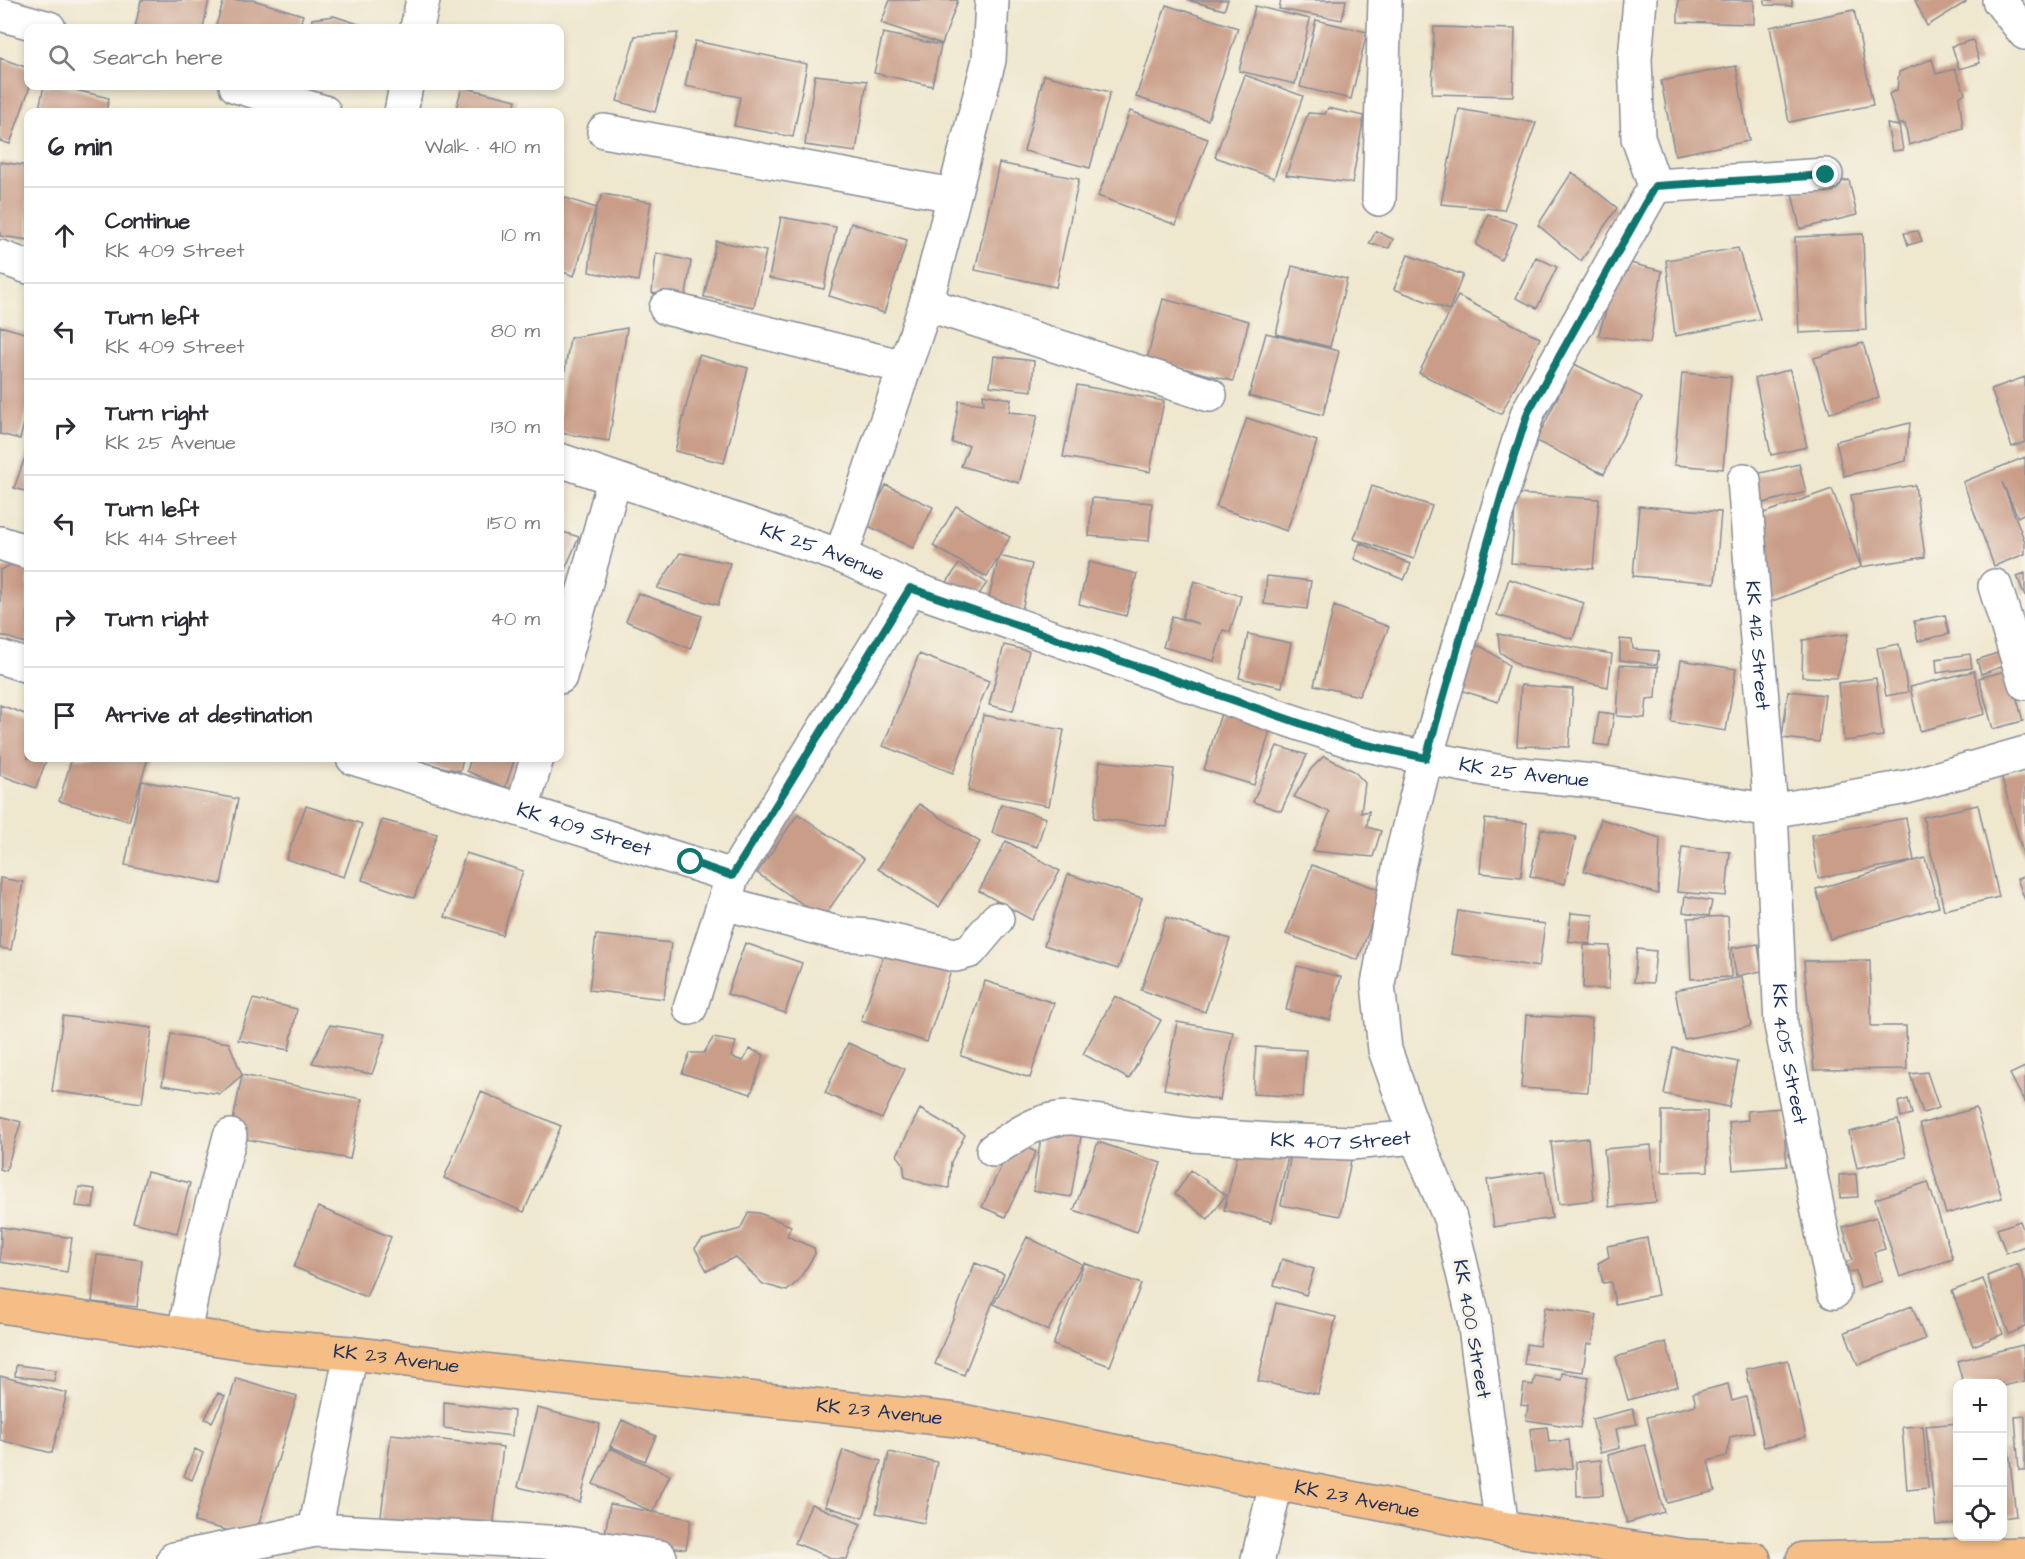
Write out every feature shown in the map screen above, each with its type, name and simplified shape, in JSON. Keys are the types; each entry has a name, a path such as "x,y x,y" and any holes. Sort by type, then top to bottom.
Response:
{"main road":[{"name":"KK 23 Avenue","path":"0,1306 265,1346 351,1353 501,1372 957,1420 1502,1528 1686,1556 1754,1559"},
{"path":"1803,1559 2025,1554"}],"street":[{"path":"418,24 423,0"},
{"path":"841,556 926,304 988,60 992,0"},
{"path":"1380,199 1385,0"},
{"path":"1640,0 1635,59 1638,138 1655,186 1826,175"},
{"path":"1999,0 2025,33"},
{"path":"0,14 35,24"},
{"path":"250,90 310,108"},
{"path":"402,108 405,90"},
{"path":"604,131 953,195"},
{"name":"KK 407 Street","path":"993,1150 1031,1126 1055,1117 1192,1135 1271,1140 1351,1143 1416,1137 1386,1050 1377,984 1400,863 1426,758 1528,412 1655,186"},
{"path":"0,257 24,266"},
{"path":"926,304 1210,395"},
{"path":"666,308 904,367"},
{"name":"KK 25 Avenue","path":"564,461 841,556 910,588 1324,732 1354,742 1426,758 1502,772 1593,781 1771,811 1907,787 2025,753"},
{"path":"564,662 614,480"},
{"name":"KK 412 Street","path":"1744,480 1771,811"},
{"path":"0,543 24,551"},
{"path":"1995,586 2025,683"},
{"path":"690,1008 728,890 910,588"},
{"path":"0,657 24,665"},
{"name":"KK 409 Street","path":"366,762 522,810 841,934 870,936 955,956 970,951 997,919"},
{"path":"522,810 536,762"},
{"name":"KK 405 Street","path":"1771,811 1780,1025 1834,1292"},
{"path":"183,1333 203,1239 230,1136"},
{"name":"KK 400 Street","path":"1416,1137 1450,1218 1474,1320 1502,1528"},
{"path":"315,1530 351,1353"},
{"path":"1258,1559 1276,1484"},
{"path":"174,1559 315,1530 514,1550 566,1544 660,1557"}],"building":[{"path":"141,0 209,0 204,24 136,24"},
{"path":"224,0 253,0 303,15 300,24 216,24"},
{"path":"890,0 958,0 942,44 881,23"},
{"path":"1187,0 1228,0 1224,10"},
{"path":"1281,0 1346,0 1342,20 1279,9"},
{"path":"1678,0 1754,0 1754,24 1678,22"},
{"path":"1765,0 1792,0 1792,6 1765,5"},
{"path":"1915,0 1966,0 1966,2 1927,26"},
{"path":"1166,5 1238,28 1208,120 1136,97"},
{"path":"1255,6 1310,19 1295,84 1239,71"},
{"path":"1854,10 1873,105 1789,122 1770,27"},
{"path":"334,16 358,24 311,24 312,19"},
{"path":"1316,20 1367,32 1351,99 1300,87"},
{"path":"1434,27 1515,29 1513,96 1432,94"},
{"path":"678,33 655,112 617,101 635,36"},
{"path":"883,33 941,45 932,86 874,73"},
{"path":"1973,40 1980,63 1959,69 1952,46"},
{"path":"695,41 807,64 793,137 734,126 740,97 685,86"},
{"path":"0,58 24,67 24,90 29,90 10,144 0,141"},
{"path":"1932,59 1936,74 1955,69 1965,93 1959,97 1963,128 1909,145 1905,124 1898,124 1889,94 1897,90 1899,72"},
{"path":"1736,66 1749,141 1675,155 1661,81"},
{"path":"815,75 867,81 856,152 805,145"},
{"path":"1044,75 1110,92 1090,168 1024,151"},
{"path":"1245,75 1303,96 1274,178 1215,157"},
{"path":"43,90 76,90 109,98 107,108 39,108"},
{"path":"461,90 474,90 516,100 514,108 456,108"},
{"path":"1328,108 1364,116 1352,183 1286,175 1308,113 1325,114"},
{"path":"1459,109 1536,123 1504,210 1441,204"},
{"path":"1130,111 1208,139 1176,225 1098,196"},
{"path":"1887,124 1899,126 1903,150 1892,151"},
{"path":"0,162 24,165 24,239 0,236"},
{"path":"999,163 1079,179 1056,287 975,270"},
{"path":"1572,172 1617,208 1581,261 1538,225"},
{"path":"1849,180 1857,215 1800,229 1792,193"},
{"path":"603,194 651,202 638,281 589,272 596,208"},
{"path":"564,197 596,208 574,276 564,272"},
{"path":"1488,214 1517,224 1501,260 1476,245"},
{"path":"781,217 836,227 824,289 769,278"},
{"path":"851,223 907,240 884,313 829,296"},
{"path":"1376,231 1393,239 1389,248 1369,244"},
{"path":"1918,231 1922,241 1908,245 1904,233"},
{"path":"1863,234 1866,330 1799,333 1795,237"},
{"path":"716,241 766,251 754,307 704,297"},
{"path":"1738,248 1760,319 1675,336 1666,260"},
{"path":"656,253 691,261 685,301 652,293"},
{"path":"1408,255 1463,275 1449,310 1394,289"},
{"path":"1536,257 1557,267 1537,308 1516,298"},
{"path":"1622,261 1662,271 1650,343 1598,336"},
{"path":"1292,266 1347,279 1330,347 1276,334"},
{"path":"1458,296 1540,338 1501,414 1419,373"},
{"path":"1163,299 1249,321 1233,381 1147,359"},
{"path":"0,326 24,333 24,424 20,439 0,434"},
{"path":"627,328 609,441 564,434 564,376 570,338"},
{"path":"1266,333 1339,351 1323,415 1249,396"},
{"path":"1863,343 1879,398 1830,413 1814,358"},
{"path":"699,355 748,368 724,463 675,451"},
{"path":"994,356 1034,361 1032,391 990,386"},
{"path":"1574,364 1642,397 1604,474 1536,441"},
{"path":"1790,370 1807,447 1771,455 1755,378"},
{"path":"1682,373 1731,377 1723,469 1674,465"},
{"path":"2025,377 2025,442 2012,447 1991,389"},
{"path":"1077,385 1164,401 1150,472 1063,457"},
{"path":"983,394 1011,399 1009,412 1038,415 1019,483 961,466 969,445 952,443 959,401 984,404"},
{"path":"1247,418 1317,441 1287,531 1216,507"},
{"path":"1910,423 1906,461 1844,476 1836,441"},
{"path":"2025,457 2025,513 2018,517 2002,482 2025,542 2025,554 1994,566 1963,482"},
{"path":"24,460 24,491 14,488"},
{"path":"1799,464 1806,492 1759,504 1752,475"},
{"path":"886,485 933,507 913,548 866,525"},
{"path":"1915,485 1925,557 1861,567 1851,495"},
{"path":"1372,486 1432,506 1414,559 1354,539"},
{"path":"1832,489 1861,567 1770,602 1753,517"},
{"path":"1516,494 1599,499 1593,569 1511,563"},
{"path":"1092,498 1152,503 1149,541 1089,536"},
{"path":"956,506 1010,537 987,577 933,546"},
{"path":"1639,506 1721,512 1715,583 1633,576"},
{"path":"564,532 579,537 564,572"},
{"path":"1360,543 1411,564 1404,580 1354,559"},
{"path":"680,553 730,563 718,605 657,588"},
{"path":"999,556 1032,564 1022,610 988,602"},
{"path":"1089,562 1137,574 1126,616 1079,604"},
{"path":"15,563 24,568 24,643 0,635 0,570"},
{"path":"959,564 987,583 972,604 945,585"},
{"path":"2025,573 2025,596 2017,576"},
{"path":"1267,576 1311,581 1307,609 1264,604"},
{"path":"1509,579 1584,603 1573,639 1497,615"},
{"path":"1194,581 1241,596 1230,632 1223,630 1214,661 1163,647 1172,616 1199,624 1182,618"},
{"path":"638,593 702,616 690,649 626,621"},
{"path":"1334,606 1389,627 1359,696 1314,685"},
{"path":"1945,615 1949,634 1918,641 1914,621"},
{"path":"1248,634 1291,643 1282,687 1239,678"},
{"path":"1498,634 1612,654 1608,687 1523,668 1500,652"},
{"path":"1848,634 1837,678 1802,677 1803,640"},
{"path":"1620,639 1632,640 1633,649 1659,651 1657,665 1620,660"},
{"path":"1464,641 1484,648 1509,665 1498,702 1451,687"},
{"path":"1899,644 1908,692 1886,696 1877,648"},
{"path":"1004,645 1029,651 1013,711 989,705"},
{"path":"2006,650 2010,664 1981,674 1977,660"},
{"path":"919,654 989,681 953,773 883,746"},
{"path":"1970,654 1972,668 1937,673 1936,659"},
{"path":"1681,660 1736,669 1726,731 1671,722"},
{"path":"1620,665 1658,667 1656,698 1647,699 1645,718 1617,716"},
{"path":"2009,670 2023,721 1993,729 1979,678"},
{"path":"1974,671 1985,714 1920,731 1910,687"},
{"path":"1876,678 1883,736 1844,741 1838,683"},
{"path":"1521,685 1573,689 1569,747 1517,746"},
{"path":"1788,691 1825,695 1819,742 1782,738"},
{"path":"0,705 24,714 24,762 46,762 36,788 0,775"},
{"path":"1599,712 1614,714 1609,746 1594,744"},
{"path":"1221,713 1271,727 1254,785 1204,770"},
{"path":"983,715 1064,730 1049,806 968,791"},
{"path":"1277,746 1307,755 1281,811 1253,802"},
{"path":"1324,756 1354,771 1365,783 1361,813 1369,811 1367,827 1381,831 1373,857 1313,851 1330,812 1294,797 1311,769"},
{"path":"1100,761 1174,769 1167,827 1094,818"},
{"path":"71,762 147,762 129,821 59,801"},
{"path":"419,762 462,762 460,771"},
{"path":"470,762 514,762 505,788 467,771"},
{"path":"2025,768 2025,857 2024,857 2001,775"},
{"path":"142,781 238,799 221,884 125,865"},
{"path":"919,804 980,842 939,907 878,869"},
{"path":"1001,804 1046,818 1037,847 992,833"},
{"path":"1978,805 1999,897 1944,910 1923,817"},
{"path":"306,806 362,824 344,877 286,859"},
{"path":"798,814 864,859 823,918 757,873"},
{"path":"1906,818 1914,861 1818,878 1811,835"},
{"path":"1485,819 1527,823 1521,877 1480,873"},
{"path":"1601,819 1660,838 1658,894 1584,871"},
{"path":"382,820 437,834 414,898 362,880"},
{"path":"1541,829 1576,837 1565,884 1530,876"},
{"path":"1006,841 1060,871 1032,920 979,891"},
{"path":"1682,847 1730,852 1726,896 1677,892"},
{"path":"466,853 523,871 502,935 445,917"},
{"path":"1925,858 1939,907 1830,939 1816,889"},
{"path":"1312,865 1383,891 1358,960 1286,934"},
{"path":"1068,874 1142,898 1118,969 1044,945"},
{"path":"2025,876 2025,900 2017,879"},
{"path":"0,878 23,882 11,950 0,948"},
{"path":"1685,896 1712,901 1709,916 1683,912"},
{"path":"1458,911 1545,924 1539,967 1451,954"},
{"path":"1571,913 1593,915 1590,944 1568,941"},
{"path":"1728,916 1731,977 1691,979 1688,918"},
{"path":"1166,917 1230,939 1205,1012 1141,990"},
{"path":"596,935 671,943 664,999 589,990"},
{"path":"745,943 802,963 785,1013 727,994"},
{"path":"887,944 953,965 927,1042 861,1021"},
{"path":"1758,944 1762,971 1736,976 1732,948"},
{"path":"1584,945 1610,946 1609,989 1583,988"},
{"path":"1637,949 1656,951 1653,983 1634,982"},
{"path":"1870,960 1871,1026 1906,1026 1907,1069 1814,1070 1804,961"},
{"path":"1297,966 1341,977 1330,1020 1286,1010"},
{"path":"1742,977 1751,1026 1684,1039 1675,990"},
{"path":"985,981 1054,1003 1030,1078 961,1056"},
{"path":"1115,996 1161,1020 1129,1079 1083,1054"},
{"path":"253,999 297,1009 289,1050 238,1040"},
{"path":"1526,1015 1592,1019 1588,1092 1521,1088"},
{"path":"63,1016 152,1028 142,1103 52,1091"},
{"path":"1177,1022 1233,1032 1220,1100 1164,1089"},
{"path":"330,1025 386,1034 372,1074 312,1063"},
{"path":"171,1034 229,1043 242,1075 220,1094 162,1085"},
{"path":"713,1038 736,1042 731,1057 743,1061 750,1049 764,1055 751,1094 682,1073 690,1053 704,1053"},
{"path":"848,1043 905,1069 882,1119 825,1093"},
{"path":"1256,1047 1306,1050 1303,1097 1253,1094"},
{"path":"1673,1048 1738,1062 1729,1107 1664,1094"},
{"path":"2025,1067 2025,1103 2010,1074"},
{"path":"1927,1072 1939,1108 1923,1113 1910,1074"},
{"path":"242,1075 362,1099 350,1159 230,1136"},
{"path":"481,1092 561,1126 524,1212 444,1178"},
{"path":"1908,1099 1912,1114 1901,1117 1898,1102"},
{"path":"1782,1108 1787,1166 1733,1170 1729,1122 1748,1120 1747,1111"},
{"path":"1976,1108 2002,1198 1946,1214 1920,1124"},
{"path":"920,1109 965,1135 951,1162 949,1188 925,1184 905,1177 903,1163 897,1155"},
{"path":"1662,1111 1707,1111 1708,1171 1662,1172"},
{"path":"0,1116 21,1122 6,1171 0,1169"},
{"path":"1898,1120 1906,1157 1857,1168 1849,1132"},
{"path":"1042,1130 1081,1136 1071,1197 1033,1191"},
{"path":"1588,1138 1594,1200 1559,1204 1551,1142"},
{"path":"1013,1141 1036,1152 1005,1217 982,1207"},
{"path":"1098,1142 1161,1163 1137,1232 1074,1210"},
{"path":"1240,1145 1288,1157 1272,1222 1224,1210"},
{"path":"1651,1145 1656,1202 1609,1207 1604,1149"},
{"path":"1292,1149 1351,1160 1340,1216 1281,1205"},
{"path":"1191,1170 1226,1195 1208,1219 1175,1194"},
{"path":"1545,1171 1552,1218 1494,1227 1487,1180"},
{"path":"147,1172 190,1183 177,1233 133,1222"},
{"path":"1856,1174 1858,1197 1840,1198 1839,1175"},
{"path":"1928,1182 1953,1259 1900,1277 1875,1199"},
{"path":"79,1187 95,1189 93,1208 76,1206"},
{"path":"318,1207 391,1237 366,1297 294,1267"},
{"path":"749,1212 759,1213 791,1226 787,1236 814,1248 815,1254 798,1281 787,1291 763,1284 735,1257 707,1271 695,1248 702,1240 740,1229"},
{"path":"1876,1217 1885,1249 1874,1252 1882,1281 1860,1288 1856,1271 1849,1272 1846,1263 1852,1259 1843,1227"},
{"path":"2020,1221 2025,1235 2025,1246 2006,1253 1997,1229"},
{"path":"1,1227 72,1238 67,1272 0,1262"},
{"path":"1027,1237 1082,1264 1048,1331 994,1304"},
{"path":"1647,1238 1658,1295 1615,1304 1611,1282 1603,1283 1598,1263 1609,1257 1607,1246"},
{"path":"97,1255 142,1260 137,1307 92,1302"},
{"path":"1282,1259 1314,1269 1306,1295 1274,1285"},
{"path":"975,1263 1004,1274 964,1375 935,1364"},
{"path":"1084,1263 1141,1284 1110,1366 1053,1345"},
{"path":"2018,1264 2025,1282 2025,1327 2009,1334 1987,1276"},
{"path":"1983,1279 2003,1334 1973,1346 1952,1291"},
{"path":"1276,1303 1336,1317 1318,1394 1258,1381"},
{"path":"1912,1306 1925,1339 1858,1365 1845,1332"},
{"path":"1545,1307 1597,1315 1592,1344 1587,1344 1583,1372 1524,1364 1527,1344 1539,1346"},
{"path":"1666,1342 1678,1386 1628,1400 1616,1357"},
{"path":"2023,1345 2025,1381 2007,1385 2007,1379 1962,1379 1957,1361"},
{"path":"1788,1360 1806,1437 1764,1447 1746,1369"},
{"path":"16,1365 56,1370 54,1381 15,1376"},
{"path":"1562,1373 1589,1377 1580,1428 1526,1420 1528,1406 1521,1405 1524,1384 1533,1385 1535,1376 1561,1380"},
{"path":"0,1376 67,1393 52,1453 0,1440"},
{"path":"236,1378 297,1396 255,1537 194,1522"},
{"path":"1728,1384 1732,1401 1746,1397 1754,1432 1730,1437 1727,1456 1708,1461 1715,1491 1667,1503 1647,1417 1696,1405 1693,1393"},
{"path":"218,1393 225,1396 212,1422 205,1419"},
{"path":"444,1402 514,1411 512,1436 444,1428"},
{"path":"537,1408 600,1424 580,1502 518,1487"},
{"path":"1633,1409 1637,1424 1616,1429 1620,1448 1600,1453 1592,1419"},
{"path":"2025,1416 2025,1470 2019,1470 2015,1417"},
{"path":"622,1420 656,1436 645,1461 610,1446"},
{"path":"1953,1423 1953,1523 1936,1525 1926,1426"},
{"path":"1923,1426 1928,1488 1907,1490 1902,1427"},
{"path":"1547,1427 1549,1442 1569,1440 1572,1468 1535,1472 1530,1429"},
{"path":"391,1434 503,1447 492,1537 380,1524"},
{"path":"1645,1445 1664,1512 1627,1523 1608,1455"},
{"path":"610,1448 670,1475 653,1512 691,1519 686,1549 604,1541 610,1504 652,1512 593,1484"},
{"path":"195,1449 203,1453 192,1480 184,1476"},
{"path":"843,1450 881,1461 863,1518 825,1506"},
{"path":"2007,1450 2009,1450 2016,1516 2007,1517 2007,1487"},
{"path":"889,1452 937,1462 924,1523 876,1513"},
{"path":"1601,1460 1603,1495 1577,1496 1576,1462"},
{"path":"811,1504 861,1524 847,1559 834,1559 795,1543"}],"route":[{"path":"691,862 732,876 910,588 1354,742 1426,758 1528,412 1655,186 1826,175"}]}
